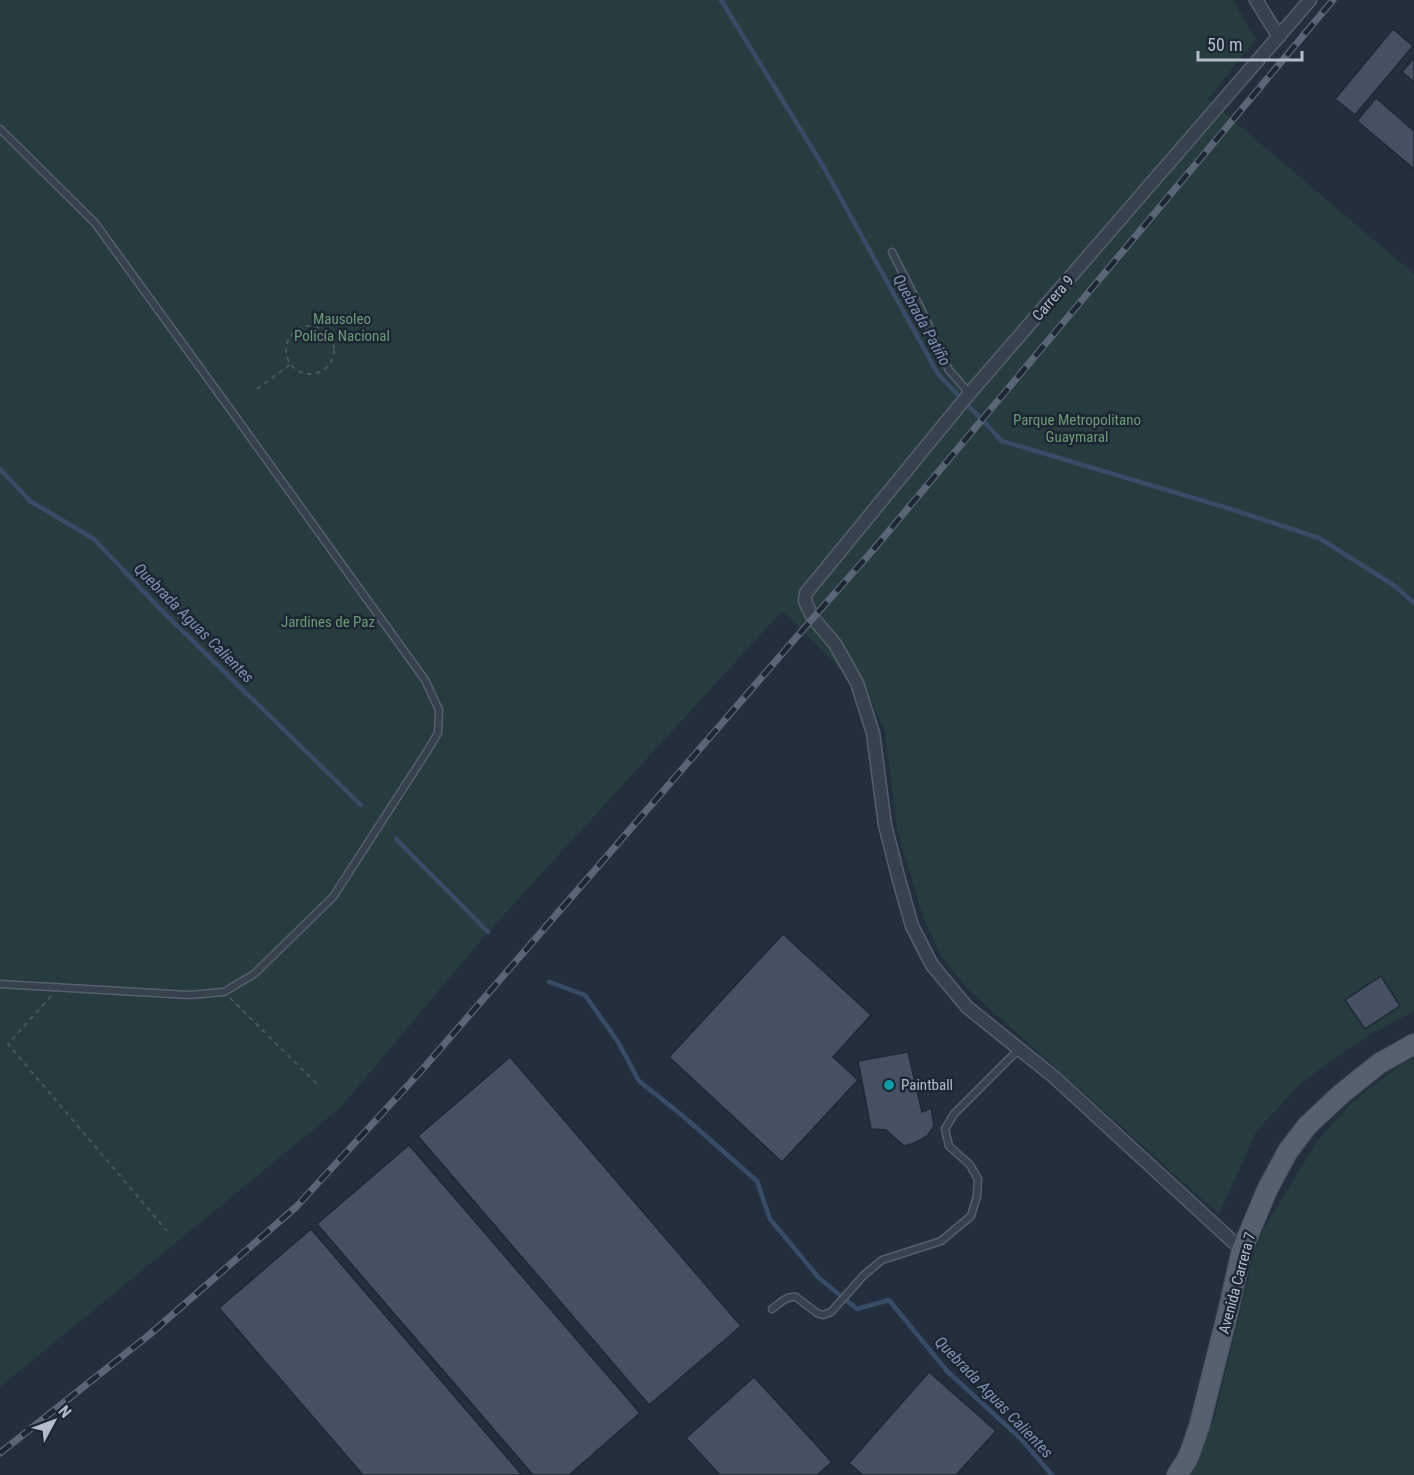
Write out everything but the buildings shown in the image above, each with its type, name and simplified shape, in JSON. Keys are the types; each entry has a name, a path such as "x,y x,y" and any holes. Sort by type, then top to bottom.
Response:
{"main road":[{"name":"Avenida Carrera 7","path":"1177,1475 1188,1458 1199,1427 1242,1250 1267,1190 1288,1151 1307,1126 1341,1094 1380,1063 1414,1044"}],"street":[{"path":"1256,0 1279,37"},
{"name":"Carrera 9","path":"1020,1049 967,1007 932,965 912,926 885,825 873,733 857,683 835,644 813,618 805,602 806,593 969,394 1310,0"},
{"path":"1020,1049 1054,1077 1242,1250"}],"lane":[{"path":"0,129 96,224 425,680 439,710 438,733 333,897 254,974 224,992 189,995 0,984"},
{"path":"892,252 949,370 969,394"},
{"path":"772,1309 792,1296 817,1313 823,1315 831,1312 864,1275 882,1260 941,1241 971,1216 977,1196 978,1179 970,1165 949,1146 945,1129 954,1114 1020,1049"}],"path":[{"path":"306,326 314,327 328,335 334,349 330,364 324,369 318,373 303,373 291,364 286,349 292,334 298,329 306,326"},
{"path":"257,389 291,364"},
{"path":"59,988 8,1044 167,1231"},
{"path":"224,992 320,1087"}],"green space":[{"path":"0,0 1233,0 1256,39 1208,99 1414,274 1414,1011 1366,1037 1302,1082 1257,1130 1219,1214 969,990 941,956 924,920 897,829 885,731 869,697 782,611 488,932 341,1107 0,1387"},
{"path":"1414,1058 1414,1475 1190,1475 1215,1416 1259,1237 1318,1140 1353,1101 1400,1065"}],"waterway":[{"name":"Quebrada Patiño","path":"721,0 823,166 938,374 1002,441 1234,510 1319,538 1395,586 1414,603"},
{"name":"Quebrada Aguas Calientes","path":"0,469 30,501 94,539 161,610 361,805"},
{"path":"396,839 488,932"},
{"name":"Quebrada Aguas Calientes","path":"549,982 585,995 618,1042 639,1081 757,1181 770,1219 819,1278 857,1309 889,1300 947,1371 1021,1439 1052,1475"}],"railway":[{"path":"0,1453 149,1335 296,1207 421,1071 873,550 1333,0"}],"place":[{"name":"Paintball","path":"889,1085"}],"park label":[{"name":"Mausoleo Policía Nacional","path":"342,328"},
{"name":"Parque Metropolitano Guaymaral","path":"1077,428"},
{"name":"Jardines de Paz","path":"328,622"}]}
